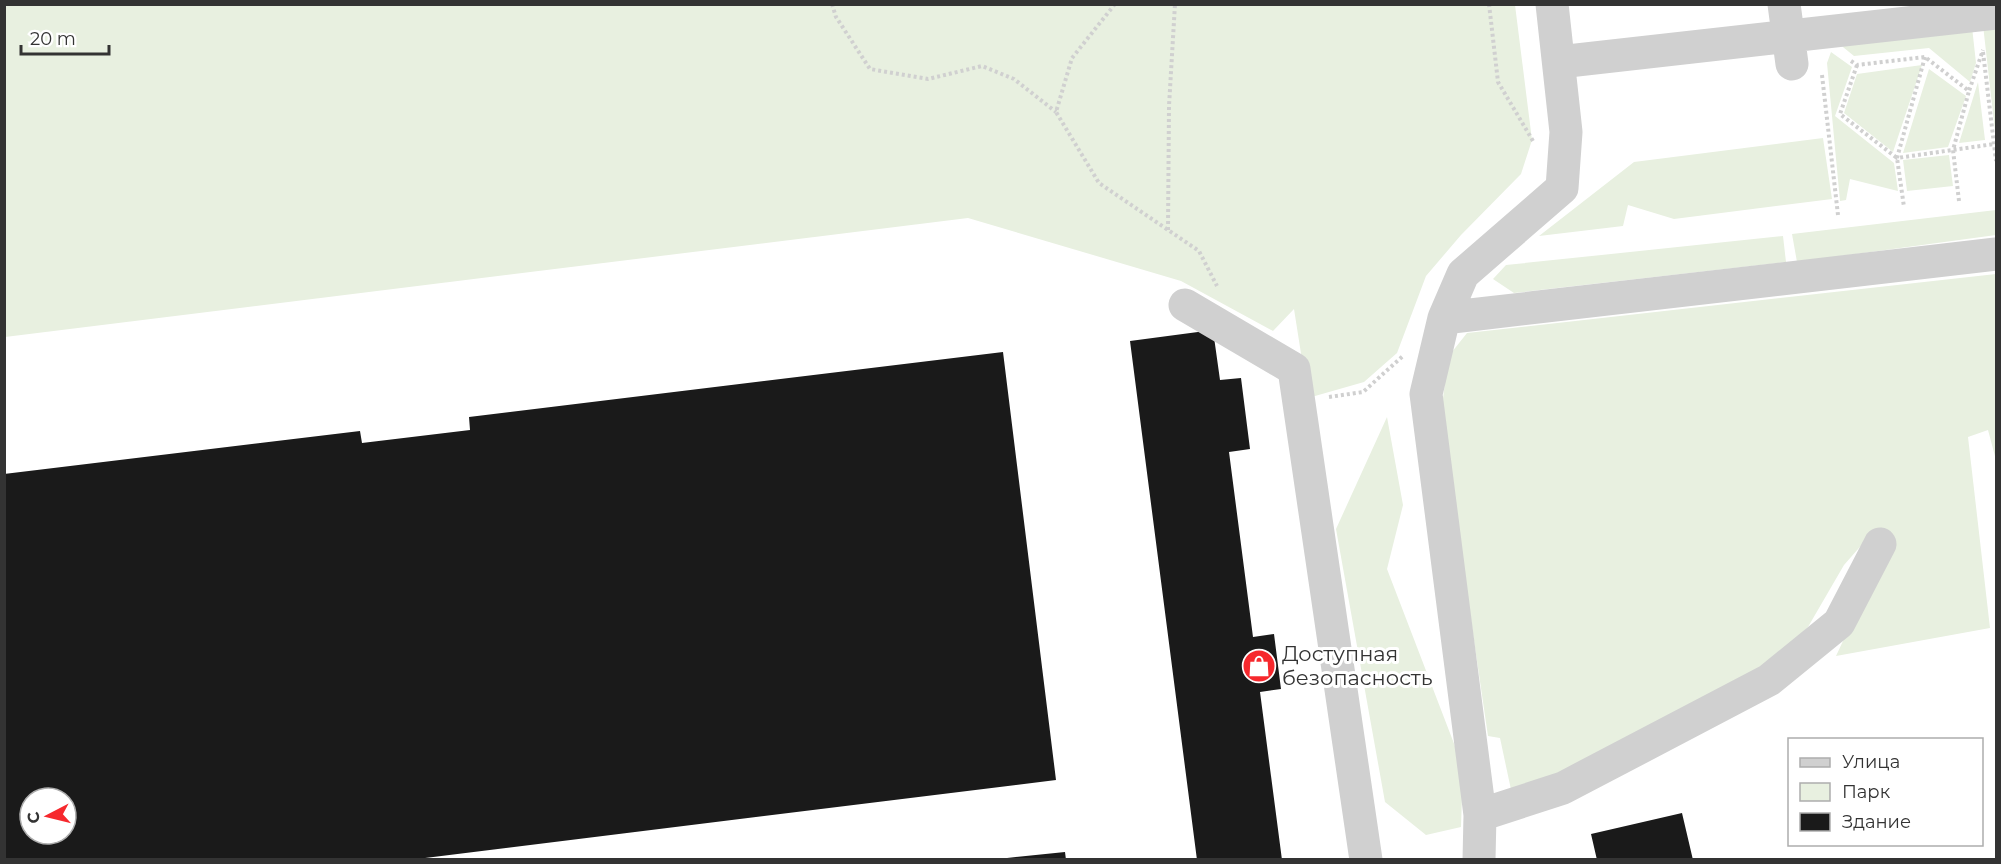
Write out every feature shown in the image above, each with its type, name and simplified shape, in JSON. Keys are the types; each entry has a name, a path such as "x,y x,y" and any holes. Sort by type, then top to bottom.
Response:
{"lane":[{"path":"1479,860 1480,815 1426,394 1444,318 1463,274 1562,188 1566,132 1552,4"},
{"path":"1559,62 1989,27"},
{"path":"1444,318 1996,254"},
{"path":"1185,305 1293,369 1366,860"},
{"path":"1480,815 1563,788 1769,681 1839,623 1880,544"}],"path":[{"path":"832,4 836,17 870,69 927,79 982,66 1014,79 1056,112 1099,183 1199,251 1219,291"},
{"path":"1056,112 1072,58 1115,4"},
{"path":"1168,230 1169,106 1175,4"},
{"path":"1489,4 1498,82 1562,188"},
{"path":"1959,201 1953,150 1989,27"},
{"path":"1797,43 1838,215"},
{"path":"1983,50 1996,161"},
{"path":"1848,59 1857,65 1925,57 1969,91"},
{"path":"1904,207 1897,158 1925,57"},
{"path":"1857,65 1840,114 1897,158 1994,144"},
{"path":"1299,402 1363,392 1404,355"}],"green space":[{"path":"4,5 1515,5 1532,140 1521,174 1461,235 1426,276 1397,353 1364,382 1308,398 1294,309 1273,331 1181,281 968,218 5,337"},
{"path":"1996,23 1996,140 1983,25"},
{"path":"1972,27 1976,63 1970,82 1929,48 1854,56 1838,43"},
{"path":"1831,52 1852,67 1835,116 1894,163 1898,191 1850,179 1846,200 1840,201 1827,63"},
{"path":"1922,65 1893,152 1844,113 1857,74"},
{"path":"1929,69 1966,96 1948,147 1903,153"},
{"path":"1978,82 1985,140 1959,143"},
{"path":"1823,138 1832,199 1674,219 1628,205 1623,226 1539,236 1634,162"},
{"path":"1949,155 1953,186 1907,191 1903,160"},
{"path":"1996,210 1996,235 1797,262 1792,234"},
{"path":"1783,236 1786,262 1514,293 1493,279 1506,265"},
{"path":"1996,274 1996,460 1988,430 1968,437 1990,628 1836,656 1892,536 1873,532 1844,565 1808,627 1763,673 1513,799 1500,738 1488,736 1441,415 1448,357 1467,333"},
{"path":"1387,417 1403,505 1387,569 1463,767 1461,827 1426,835 1385,802 1336,529"}],"building":[{"path":"1213,330 1220,380 1241,378 1250,449 1229,452 1253,637 1274,634 1281,689 1260,692 1282,860 1197,860 1130,341"},
{"path":"1003,352 1056,780 409,860 4,860 4,474 360,431 362,443 470,430 469,417"},
{"path":"1682,813 1693,860 1597,860 1591,834"},
{"path":"1065,852 1066,860 1007,860 1007,858"}],"place":[{"name":"Доступная безопасность","path":"1259,666"}]}
